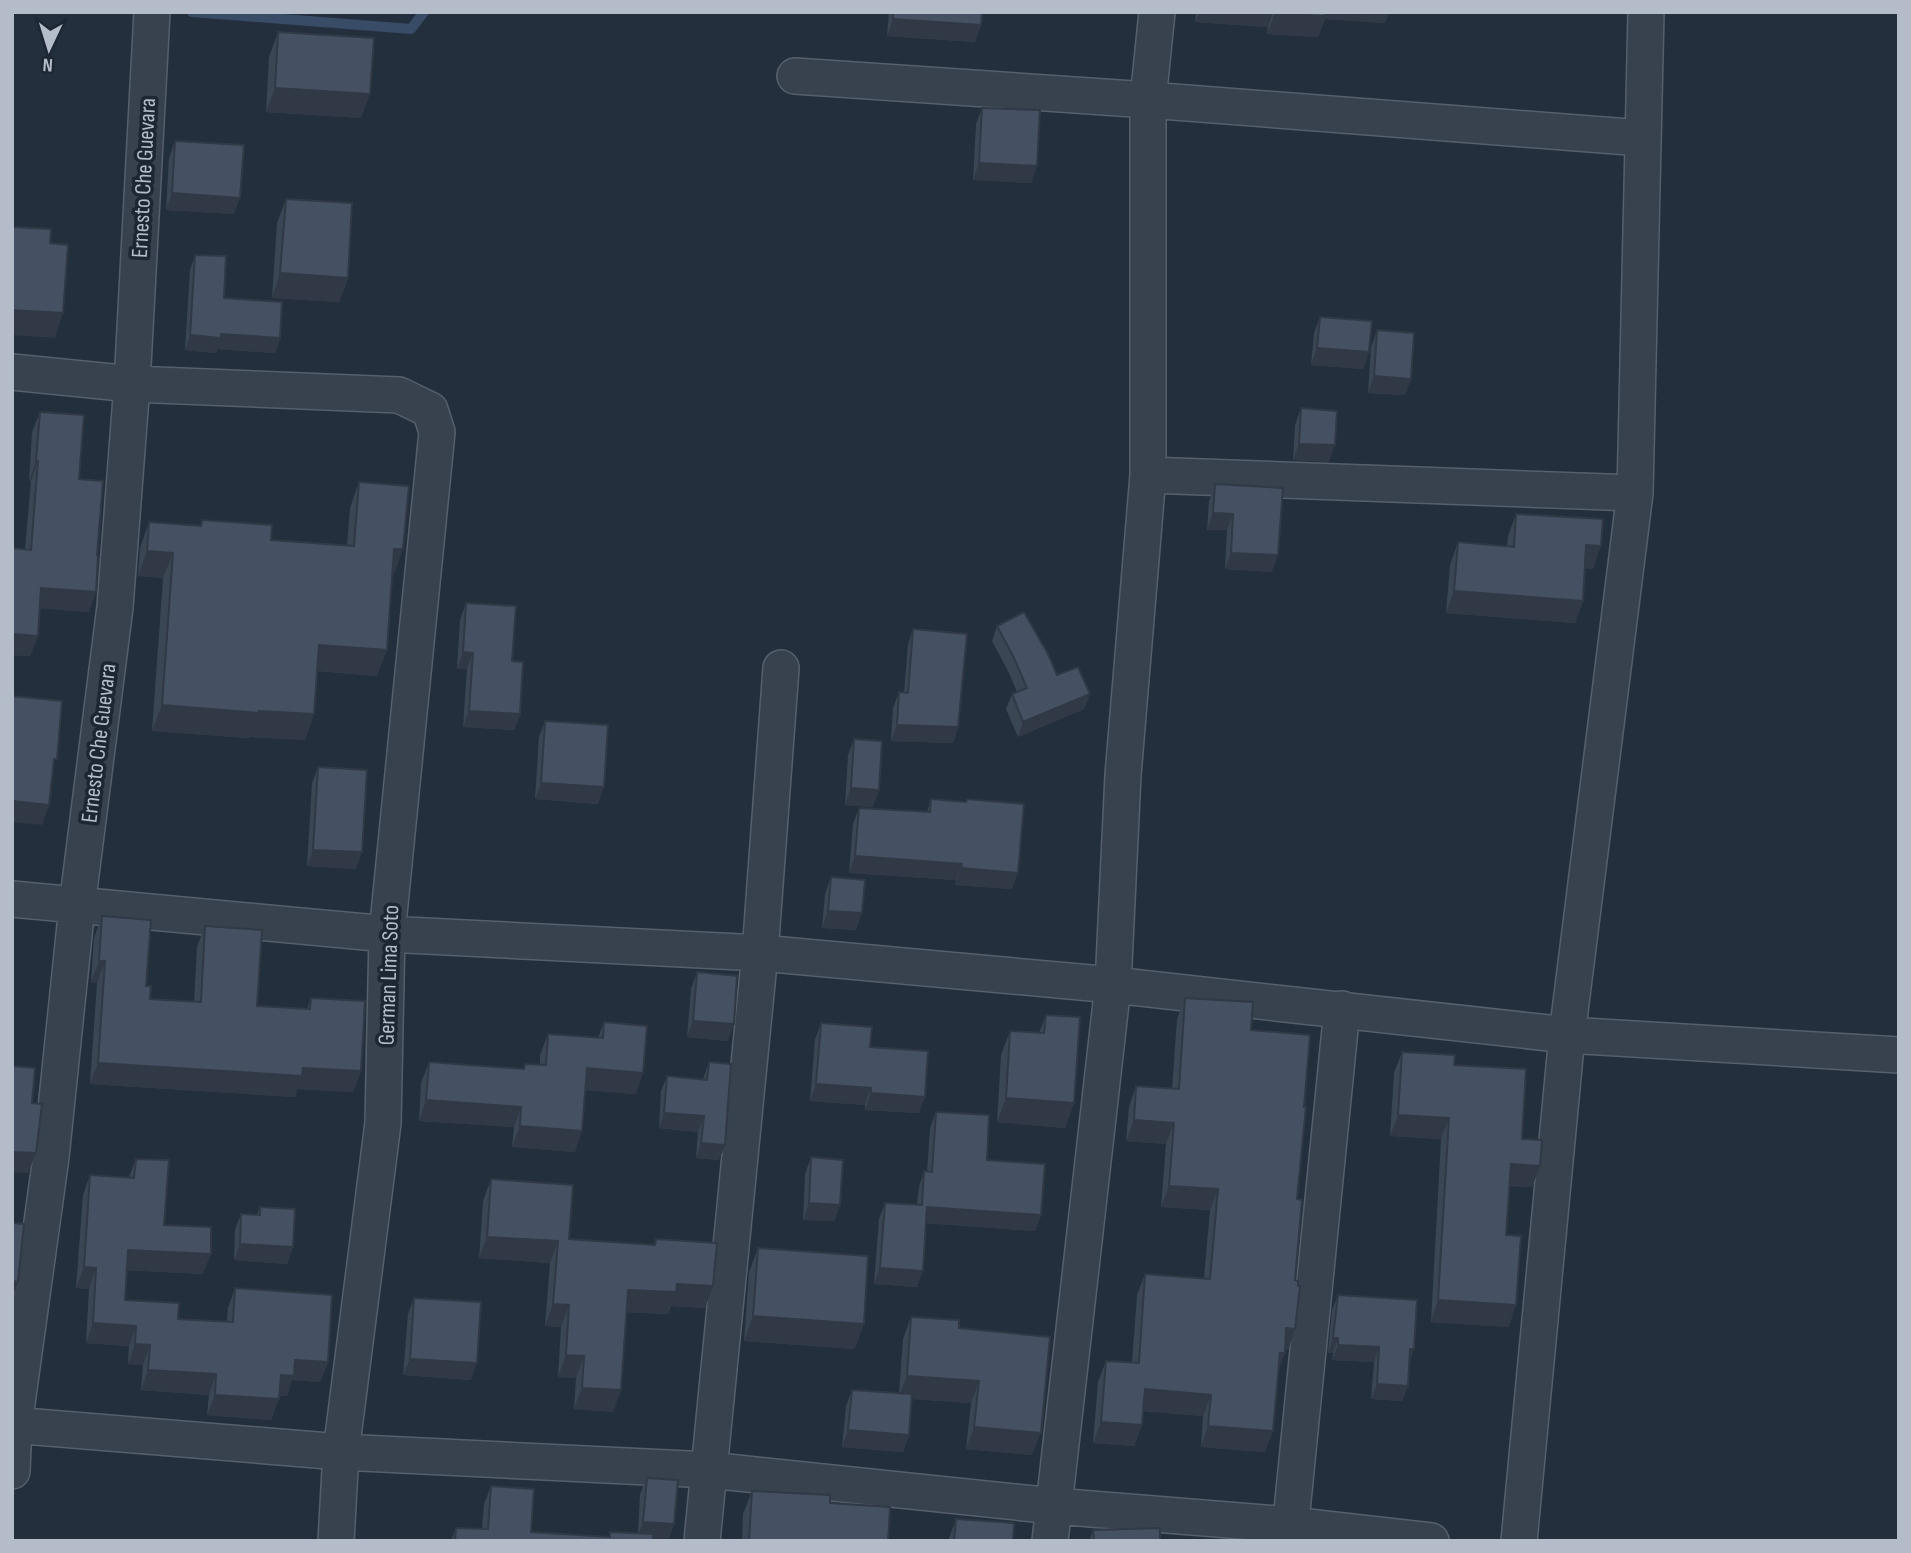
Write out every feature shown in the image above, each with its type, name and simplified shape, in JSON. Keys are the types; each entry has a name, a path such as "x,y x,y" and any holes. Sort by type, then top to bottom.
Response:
{"street":[{"name":"Ernesto Che Guevara","path":"12,1471 13,1425 51,1157 77,906 115,607 132,384 152,12"},
{"path":"1050,1541 1113,985 1123,775 1148,475 1148,100 1157,12"},
{"path":"1519,1541 1567,1035 1635,493 1646,12"},
{"path":"795,76 1642,138"},
{"path":"12,372 132,384"},
{"name":"German Lima Soto","path":"132,384 399,395 430,410 437,432 387,934 383,1123 341,1452 336,1541"},
{"path":"1148,475 1635,493"},
{"path":"702,1541 761,953 781,668"},
{"path":"12,899 387,934 761,953 1113,985 1567,1035 1899,1055"},
{"path":"1289,1533 1342,1009"},
{"path":"13,1425 341,1452 709,1470 1289,1533 1431,1541"}],"building":[{"path":"893,12 982,12 981,25 893,19"},
{"path":"1275,12 1326,12 1325,16"},
{"path":"278,32 374,38 370,94 275,88"},
{"path":"982,108 1040,110 1037,166 979,163"},
{"path":"175,141 244,145 240,198 172,193"},
{"path":"286,199 352,203 348,278 280,273"},
{"path":"12,227 51,229 50,243 68,245 63,313 12,310"},
{"path":"195,255 226,256 224,298 282,302 280,338 190,335"},
{"path":"1320,317 1372,321 1369,352 1317,348"},
{"path":"1377,330 1414,333 1411,379 1374,376"},
{"path":"1301,408 1337,411 1335,445 1299,444"},
{"path":"40,412 84,415 79,479 103,481 96,592 41,588 38,636 12,634 12,548 31,550"},
{"path":"359,482 409,486 403,549 394,549 387,650 319,645 314,714 259,713 162,705 173,553 147,551 149,522 201,526 202,520 272,525 271,540 354,546"},
{"path":"1215,484 1283,488 1278,555 1231,553 1233,514 1213,513"},
{"path":"1516,514 1603,519 1601,546 1586,545 1583,601 1454,591 1458,542 1514,547"},
{"path":"466,603 516,606 512,661 523,662 520,714 469,711 473,653 463,652"},
{"path":"1024,612 1057,675 1078,667 1090,694 1023,722 1012,694 1027,688 997,626"},
{"path":"913,629 967,634 958,727 897,725 899,692 908,693"},
{"path":"12,696 62,701 57,759 54,759 49,805 12,801"},
{"path":"545,721 608,725 604,787 541,783"},
{"path":"854,739 882,741 879,790 851,788"},
{"path":"318,767 367,770 362,852 313,850"},
{"path":"931,799 1024,804 1018,873 961,868 962,864 855,856 859,808 930,812"},
{"path":"831,877 865,880 862,913 828,911"},
{"path":"102,916 151,920 146,986 151,986 150,999 201,1002 205,926 262,930 257,1006 310,1009 311,998 365,1001 361,1071 303,1068 302,1076 98,1063 105,961 99,961"},
{"path":"697,972 737,976 734,1024 693,1021"},
{"path":"1185,998 1253,1002 1251,1030 1310,1035 1297,1199 1302,1200 1295,1280 1300,1286 1295,1329 1286,1328 1285,1353 1280,1353 1273,1431 1208,1426 1211,1395 1145,1389 1142,1425 1101,1422 1106,1361 1139,1363 1145,1274 1210,1279 1218,1189 1169,1186 1174,1123 1134,1120 1136,1086 1179,1089"},
{"path":"1046,1015 1080,1017 1074,1103 1006,1098 1010,1031 1044,1033"},
{"path":"604,1022 647,1026 643,1073 587,1068 582,1131 520,1126 521,1107 426,1100 429,1062 524,1069 525,1064 546,1065 548,1034 603,1038"},
{"path":"821,1023 872,1027 870,1047 928,1051 925,1097 871,1093 871,1088 816,1084"},
{"path":"1402,1052 1455,1055 1454,1065 1526,1069 1522,1139 1542,1140 1540,1166 1511,1164 1506,1235 1521,1236 1516,1305 1438,1300 1449,1118 1398,1115"},
{"path":"709,1062 731,1064 725,1145 701,1143 704,1116 664,1113 667,1076 707,1080"},
{"path":"12,1066 35,1068 32,1103 42,1104 36,1153 12,1152"},
{"path":"936,1112 989,1115 987,1160 1045,1164 1041,1215 927,1207 923,1271 880,1268 885,1203 922,1205 924,1171 932,1172"},
{"path":"811,1157 843,1160 840,1205 809,1203"},
{"path":"136,1159 169,1160 164,1225 211,1227 211,1254 128,1250 125,1300 179,1303 178,1319 233,1322 235,1288 332,1295 328,1362 295,1360 294,1376 281,1375 279,1399 215,1395 216,1374 148,1370 150,1345 135,1344 136,1326 93,1323 96,1268 84,1267 90,1175 134,1178"},
{"path":"491,1179 573,1185 569,1239 655,1245 656,1239 717,1243 713,1286 677,1284 676,1292 628,1290 621,1390 582,1388 584,1356 566,1355 569,1305 553,1304 558,1241 487,1237"},
{"path":"260,1207 295,1209 293,1247 240,1244 241,1214 260,1215"},
{"path":"12,1223 24,1224 18,1282 12,1281"},
{"path":"758,1248 868,1256 864,1324 753,1316"},
{"path":"1338,1295 1417,1300 1414,1349 1410,1349 1408,1386 1377,1384 1379,1347 1338,1345 1338,1338 1333,1338"},
{"path":"414,1298 481,1302 477,1363 410,1359"},
{"path":"911,1317 959,1320 959,1328 1050,1337 1041,1433 974,1427 979,1381 907,1376"},
{"path":"852,1390 912,1394 909,1435 848,1430"},
{"path":"647,1478 678,1480 674,1524 643,1522"},
{"path":"491,1486 534,1489 531,1532 610,1537 610,1532 653,1534 653,1541 455,1541 456,1528 488,1529"},
{"path":"752,1491 830,1495 830,1503 890,1507 888,1541 749,1541"},
{"path":"956,1519 1014,1523 1013,1541 954,1541"},
{"path":"1160,1528 1160,1541 1094,1541 1093,1530"}],"waterway":[{"path":"192,12 411,29 424,12"}]}
